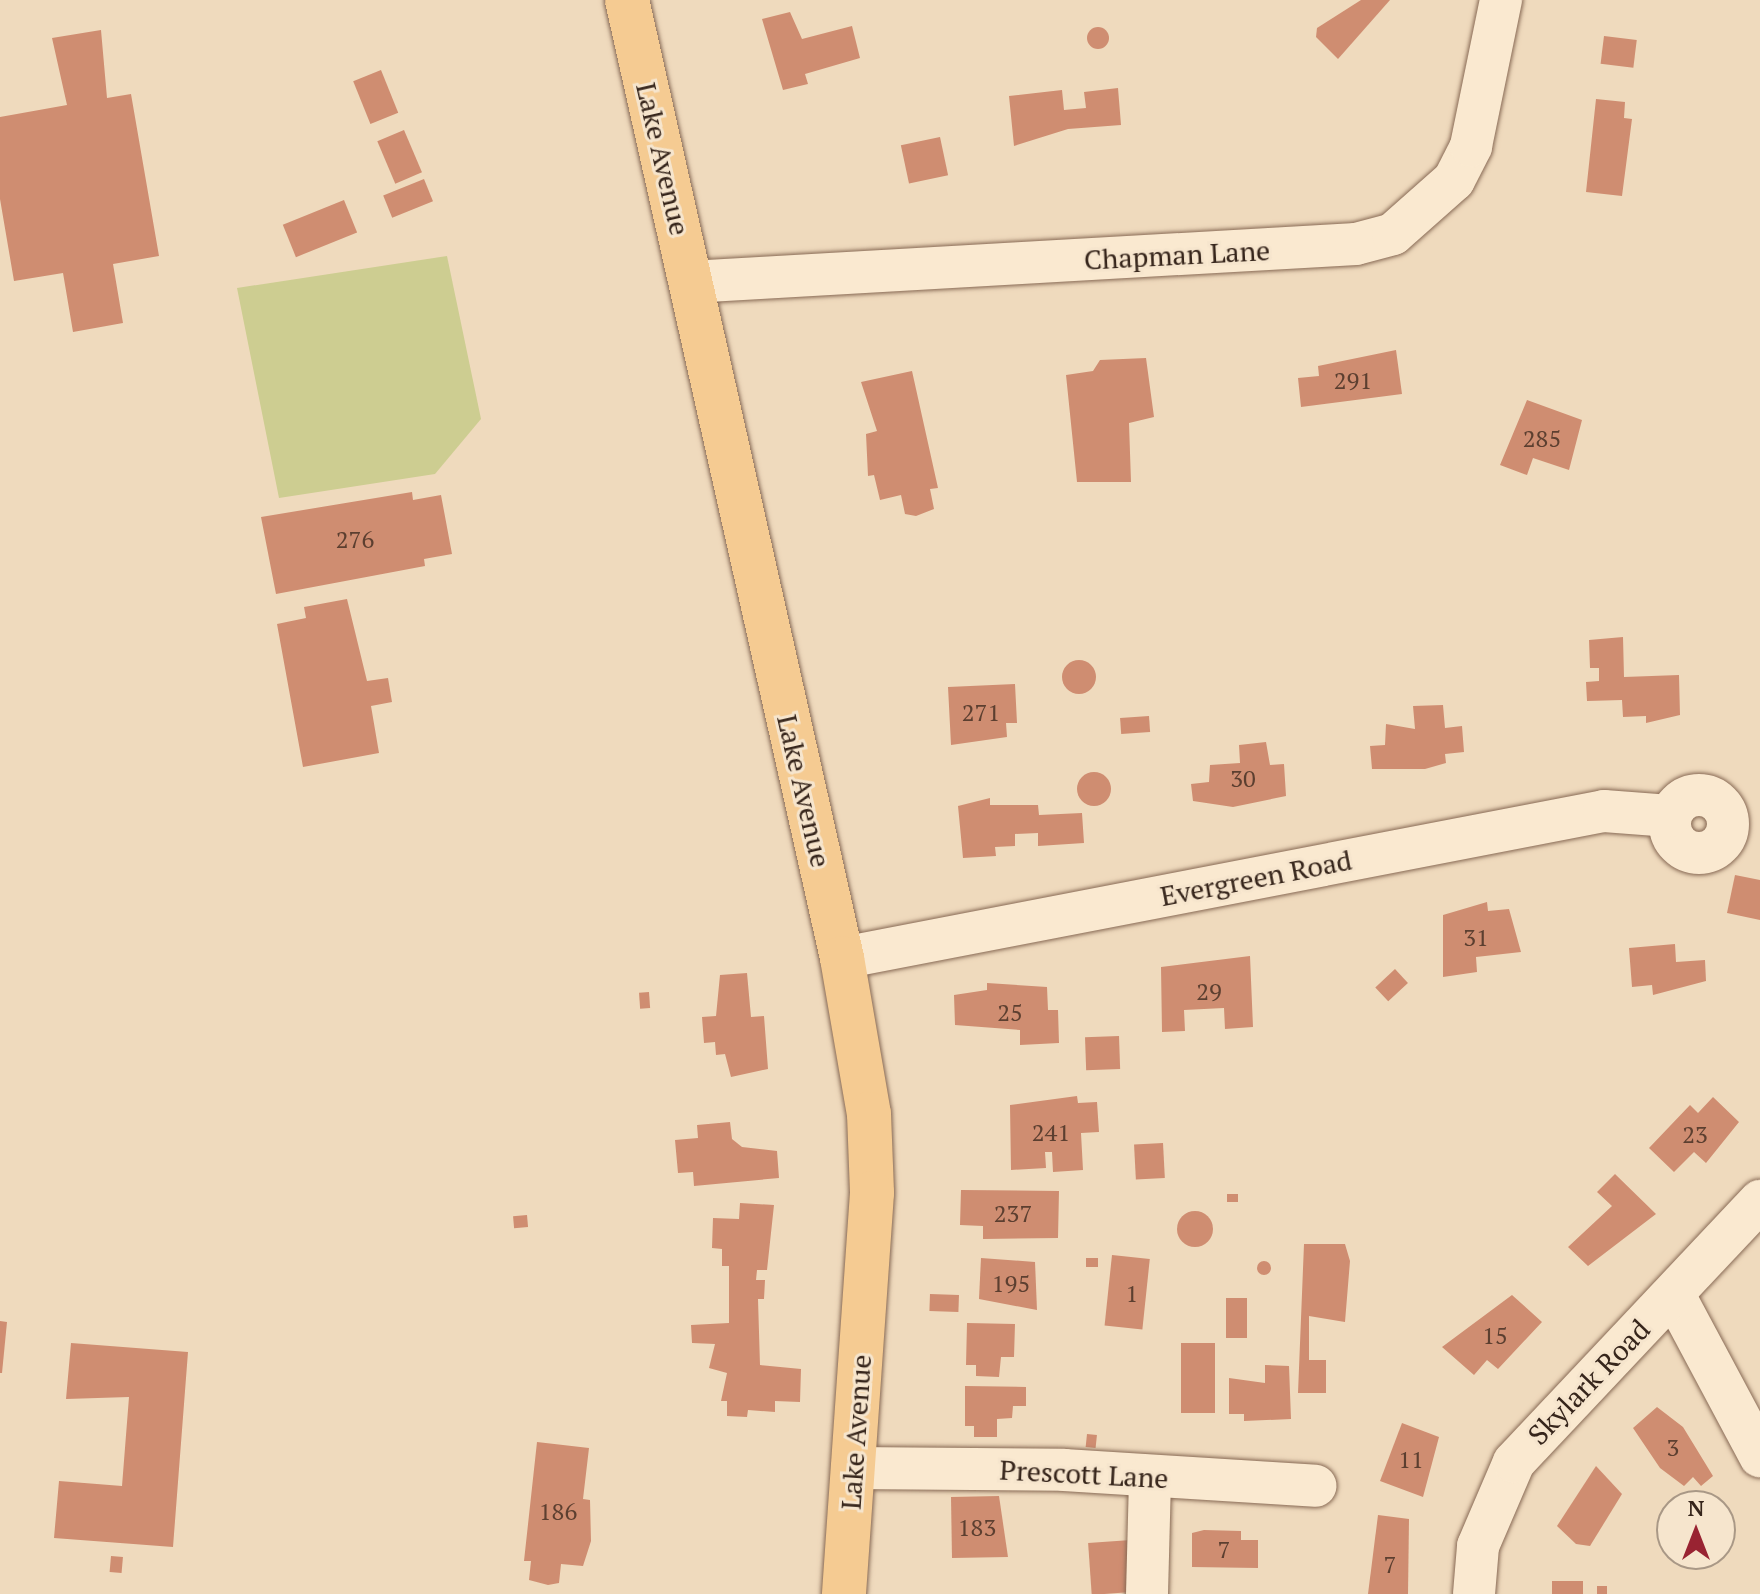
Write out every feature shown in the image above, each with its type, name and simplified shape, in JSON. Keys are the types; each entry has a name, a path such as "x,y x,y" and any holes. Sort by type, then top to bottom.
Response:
{"main road":[{"name":"Lake Avenue","path":"627,0 842,958 869,1114 872,1193 844,1594"}],"street":[{"name":"Chapman Lane","path":"690,282 1356,244 1393,234 1446,189 1471,146 1501,0"},
{"name":"Evergreen Road","path":"842,958 1604,811 1670,816"},
{"name":"Skylark Road","path":"1474,1594 1478,1546 1514,1462 1760,1201"},
{"path":"1674,1295 1760,1456"},
{"name":"Prescott Lane","path":"852,1468 1150,1476 1315,1486"},
{"path":"1147,1594 1150,1476"}],"green space":[{"path":"447,256 481,419 435,474 279,498 237,288"}],"building":[{"path":"1361,0 1390,0 1338,59 1316,37 1317,28"},
{"path":"790,12 802,39 852,26 860,58 805,74 808,84 783,90 762,19"},
{"path":"1098,27 1106,30 1109,38 1106,46 1098,49 1090,46 1087,38 1090,30"},
{"path":"101,30 107,98 131,94 159,256 113,264 123,323 73,332 63,273 14,281 0,199 0,117 67,105 52,38"},
{"path":"1604,36 1637,40 1633,68 1601,64"},
{"path":"381,70 398,113 370,124 353,81"},
{"path":"1118,88 1121,125 1068,129 1014,146 1009,96 1062,90 1064,110 1086,108 1084,92"},
{"path":"1596,99 1625,102 1624,118 1632,119 1622,196 1586,192"},
{"path":"404,130 422,172 395,184 377,141"},
{"path":"940,137 948,175 909,183 901,145"},
{"path":"424,179 433,201 392,218 383,195"},
{"path":"344,200 357,232 296,257 283,225"},
{"path":"1396,350 1402,394 1301,407 1298,378 1319,376 1318,366"},
{"path":"1146,358 1154,417 1129,423 1131,482 1077,482 1066,375 1093,371 1100,360"},
{"path":"912,371 938,488 930,489 934,509 916,516 905,514 901,495 880,500 874,475 868,476 866,434 877,431 861,382"},
{"path":"1527,400 1582,420 1569,470 1533,458 1527,475 1500,465"},
{"path":"412,492 413,500 441,495 452,554 424,559 425,566 276,594 261,517"},
{"path":"347,599 367,681 388,678 392,702 371,706 379,753 303,767 277,624 306,618 304,607"},
{"path":"1623,637 1624,677 1679,675 1680,715 1646,723 1646,716 1623,717 1622,700 1587,701 1586,682 1599,681 1599,668 1590,668 1589,640"},
{"path":"1079,660 1091,665 1096,677 1091,689 1079,694 1067,689 1062,677 1067,665"},
{"path":"1015,684 1017,723 1006,723 1007,737 951,745 948,687"},
{"path":"1443,705 1445,728 1462,726 1464,752 1445,754 1446,763 1425,769 1372,769 1370,746 1385,745 1386,724 1415,729 1413,706"},
{"path":"1149,716 1150,732 1121,734 1120,718"},
{"path":"1266,742 1270,765 1284,764 1286,796 1233,807 1193,801 1191,784 1209,782 1210,765 1240,763 1239,745"},
{"path":"1094,772 1106,777 1111,789 1106,801 1094,806 1082,801 1077,789 1082,777"},
{"path":"990,798 990,805 1038,805 1039,815 1082,813 1084,843 1038,846 1038,833 1015,834 1015,846 995,847 996,856 963,858 958,806"},
{"path":"1735,875 1760,880 1760,920 1727,913"},
{"path":"1487,902 1488,911 1509,909 1521,952 1476,957 1477,972 1443,977 1443,915"},
{"path":"1675,944 1676,962 1705,960 1706,981 1653,995 1652,985 1632,987 1629,948"},
{"path":"1250,956 1253,1027 1225,1029 1224,1008 1184,1010 1185,1031 1162,1032 1161,967"},
{"path":"1395,969 1408,983 1388,1001 1375,987"},
{"path":"747,973 751,1017 764,1016 768,1069 731,1077 725,1054 716,1055 715,1042 704,1043 702,1017 716,1016 720,975"},
{"path":"987,983 1047,987 1048,1010 1058,1010 1059,1043 1020,1045 1020,1030 955,1025 954,995 987,990"},
{"path":"649,992 650,1008 640,1009 639,993"},
{"path":"1119,1036 1120,1069 1086,1070 1085,1037"},
{"path":"1077,1096 1078,1103 1097,1102 1099,1132 1081,1133 1083,1170 1053,1172 1052,1152 1045,1152 1046,1168 1011,1170 1010,1105"},
{"path":"1713,1097 1739,1122 1706,1163 1694,1152 1674,1172 1649,1148 1690,1105 1698,1113"},
{"path":"730,1122 732,1139 742,1147 777,1151 779,1178 694,1186 693,1172 678,1173 675,1140 698,1138 697,1125"},
{"path":"1163,1143 1165,1178 1136,1179 1134,1145"},
{"path":"1615,1174 1656,1214 1588,1266 1568,1247 1612,1206 1597,1192"},
{"path":"961,1190 1059,1191 1058,1238 983,1239 983,1226 960,1225"},
{"path":"1227,1194 1238,1194 1238,1202 1227,1202"},
{"path":"740,1203 774,1205 767,1270 757,1270 756,1280 765,1280 764,1299 758,1299 760,1365 801,1369 800,1402 775,1401 775,1412 748,1410 747,1417 727,1416 727,1401 721,1401 727,1373 709,1368 715,1344 692,1343 691,1325 729,1323 729,1266 722,1266 722,1249 712,1248 713,1218 739,1219"},
{"path":"1195,1211 1208,1216 1213,1229 1208,1242 1195,1247 1182,1242 1177,1229 1182,1216"},
{"path":"527,1215 528,1227 514,1228 513,1216"},
{"path":"1304,1244 1345,1244 1350,1261 1345,1322 1309,1316 1309,1360 1326,1360 1326,1393 1298,1393"},
{"path":"1112,1255 1150,1259 1142,1330 1105,1326"},
{"path":"981,1258 1035,1262 1037,1310 979,1299"},
{"path":"1086,1258 1098,1258 1098,1267 1086,1267"},
{"path":"1264,1261 1271,1268 1264,1275 1257,1268"},
{"path":"930,1294 959,1295 958,1312 929,1311"},
{"path":"1512,1295 1542,1322 1498,1369 1487,1360 1474,1375 1442,1347"},
{"path":"1226,1298 1247,1298 1247,1338 1226,1338"},
{"path":"0,1321 7,1322 2,1373 0,1373"},
{"path":"967,1323 1015,1324 1014,1357 1001,1357 999,1377 976,1376 976,1365 966,1365"},
{"path":"71,1343 188,1352 173,1547 54,1538 59,1481 122,1486 129,1397 66,1399"},
{"path":"1181,1343 1215,1343 1215,1413 1181,1413"},
{"path":"1265,1365 1289,1366 1291,1419 1244,1421 1244,1414 1229,1414 1229,1378 1265,1383"},
{"path":"965,1386 1026,1387 1026,1406 1013,1406 1012,1418 997,1419 997,1437 974,1437 974,1426 965,1426"},
{"path":"1657,1407 1683,1427 1713,1476 1701,1486 1693,1477 1684,1486 1660,1468 1633,1428"},
{"path":"1402,1423 1439,1437 1423,1497 1380,1481"},
{"path":"1087,1434 1097,1435 1096,1448 1086,1447"},
{"path":"537,1442 589,1448 583,1499 590,1500 591,1541 583,1566 561,1564 559,1583 548,1585 529,1580 531,1561 524,1561"},
{"path":"1596,1466 1622,1494 1590,1546 1576,1544 1557,1526"},
{"path":"999,1496 1008,1557 952,1558 951,1497"},
{"path":"1378,1515 1409,1519 1408,1594 1368,1594"},
{"path":"1204,1530 1241,1531 1241,1540 1258,1540 1258,1568 1192,1567 1192,1533"},
{"path":"1131,1540 1135,1592 1092,1594 1088,1543"},
{"path":"111,1556 123,1557 122,1573 110,1572"},
{"path":"1552,1581 1583,1581 1583,1594 1552,1594"},
{"path":"1597,1586 1607,1586 1607,1594 1597,1594"}]}
